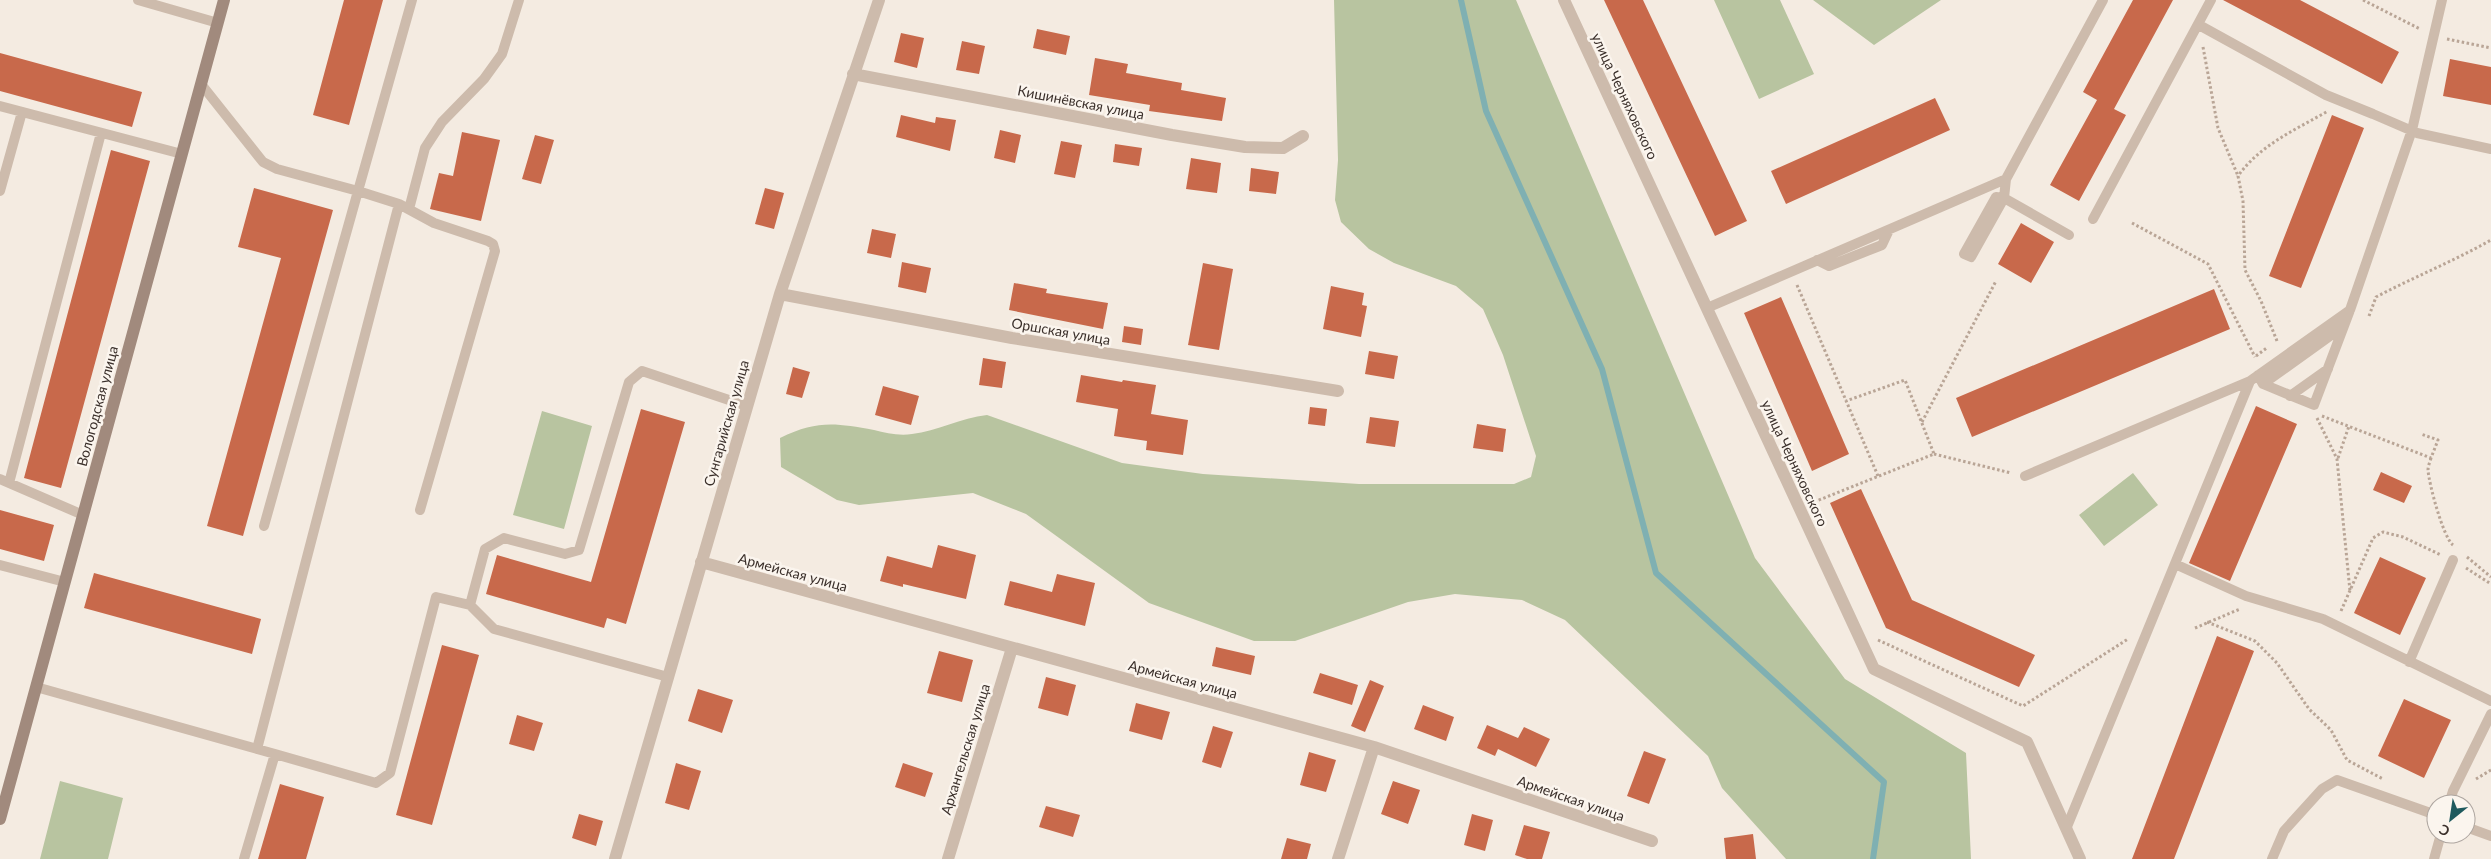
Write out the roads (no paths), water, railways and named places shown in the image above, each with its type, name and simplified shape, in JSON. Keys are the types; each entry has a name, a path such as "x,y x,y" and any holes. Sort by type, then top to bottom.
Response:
{"street":[{"name":"Вологодская улица","path":"0,819 224,0"},
{"name":"Сунгарийская улица","path":"615,859 780,294 879,0"},
{"name":"улица Черняховского","path":"1564,0 1874,669 2027,742 2080,859"},
{"name":"Кишинёвская улица","path":"853,74 1172,135 1245,147 1282,148 1302,136"},
{"name":"Оршская улица","path":"780,294 1012,338 1338,391"},
{"name":"Армейская улица","path":"701,562 1374,747 1652,841"},
{"name":"Архангельская улица","path":"948,859 1012,648"},
{"path":"1338,859 1374,747"}],"lane":[{"path":"138,0 218,23"},
{"path":"264,526 412,0"},
{"path":"410,209 425,148 442,122 484,79 502,54 519,0"},
{"path":"2069,235 2004,198 1996,197 1964,254 1971,257 2004,198 2006,179 2103,0"},
{"path":"2093,218 2211,0"},
{"path":"2257,380 2314,405 2350,310 2412,130 2442,0"},
{"path":"2199,25 2326,95 2417,133 2491,149"},
{"path":"201,84 263,162 277,169 399,204 434,223 493,244 495,251 420,510"},
{"path":"0,106 182,154"},
{"path":"0,191 22,112"},
{"path":"83,515 4,481 101,133"},
{"path":"1707,308 2006,179"},
{"path":"257,748 399,204"},
{"path":"2066,829 2175,564 2257,380 2350,310"},
{"path":"2025,476 2257,380 2344,326"},
{"path":"2290,396 2328,369"},
{"path":"470,605 486,549 504,538 565,554 579,550 629,382 642,371 747,406"},
{"path":"2409,662 2453,560"},
{"path":"2175,564 2246,596 2323,619 2491,701"},
{"path":"0,565 65,582"},
{"path":"36,687 376,783 390,773 436,597 470,605 494,628 668,677"},
{"path":"2452,794 2491,714"},
{"path":"244,859 275,754"},
{"path":"2272,859 2284,831 2322,789 2337,780 2426,811"},
{"path":"2476,831 2491,836"},
{"path":"2434,859 2438,844"}],"waterway":[{"path":"1461,0 1486,111 1602,369 1656,573 1884,782 1873,859"}]}
